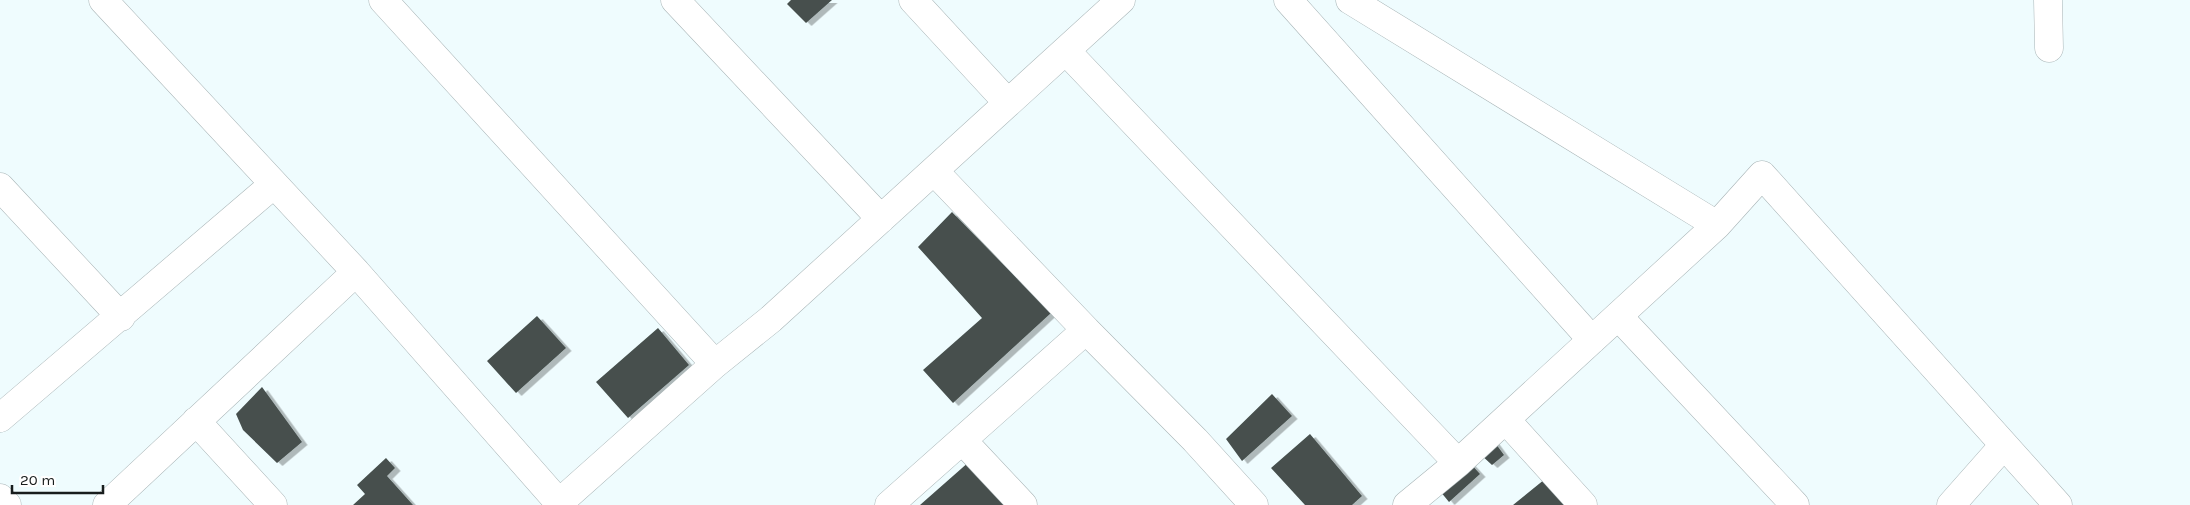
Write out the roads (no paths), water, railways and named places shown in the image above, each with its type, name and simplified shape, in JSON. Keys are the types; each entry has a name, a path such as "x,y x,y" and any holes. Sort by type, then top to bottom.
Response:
{"street":[{"path":"103,0 356,272 560,504 715,364 771,319 1121,0"},
{"path":"383,0 715,364"},
{"path":"675,0 881,219"},
{"path":"914,0 1008,104"},
{"path":"1288,0 1592,340"},
{"path":"1350,0 1717,225"},
{"path":"2048,0 2049,48"},
{"path":"1066,51 1458,463"},
{"path":"934,171 1086,330 1195,440 1254,505"},
{"path":"1414,503 1717,225 1762,175 2058,505"},
{"path":"0,418 121,317 274,184"},
{"path":"0,187 121,317"},
{"path":"107,505 356,272"},
{"path":"1618,316 1795,505"},
{"path":"889,505 1086,330"},
{"path":"1506,420 1583,505"},
{"path":"196,421 273,505"},
{"path":"963,441 1023,505"},
{"path":"1951,505 2004,445"},
{"path":"0,498 7,505"}]}
